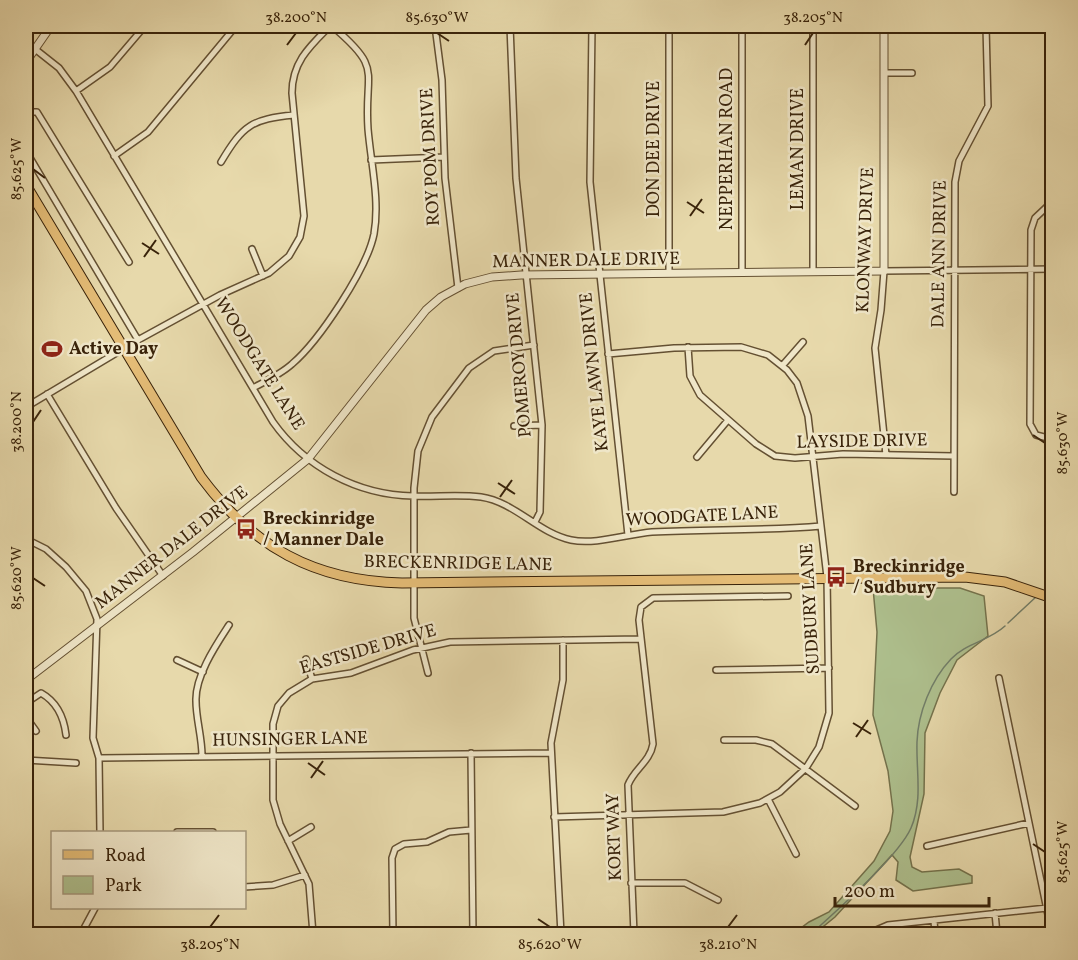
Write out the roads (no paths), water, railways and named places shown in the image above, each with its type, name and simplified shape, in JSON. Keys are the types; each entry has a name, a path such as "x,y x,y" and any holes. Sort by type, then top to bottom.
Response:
{"main road":[{"name":"BRECKENRIDGE LANE","path":"26,185 201,477 235,518 277,550 309,566 353,579 414,583 965,577 1027,588 1053,598"}],"street":[{"path":"26,62 51,26"},
{"path":"76,91 110,67 145,26"},
{"path":"114,156 148,132 236,26"},
{"path":"26,407 138,340 263,276 289,256 302,231 303,208 292,83 296,68 306,51 331,26 359,49 367,63 374,234 362,269 301,355 280,373 253,388"},
{"name":"ROY POM DRIVE","path":"435,26 442,80 444,157 458,288"},
{"name":"POMEROY DRIVE","path":"510,26 515,169 542,425 540,501 536,522"},
{"name":"KAYE LAWN DRIVE","path":"592,26 590,182 628,535"},
{"name":"DON DEE DRIVE","path":"669,26 669,273"},
{"name":"NEPPERHAN ROAD","path":"742,26 742,273"},
{"name":"LEMAN DRIVE","path":"813,26 813,272"},
{"name":"KLONWAY DRIVE","path":"884,26 884,271 875,354 886,455"},
{"name":"DALE ANN DRIVE","path":"954,492 954,270 957,168 987,112 990,97 986,26"},
{"name":"WOODGATE LANE","path":"35,49 60,68 76,91 281,433 308,459 357,486 377,492 414,496 489,498 560,536 574,540 628,535 821,526"},
{"path":"884,73 912,72"},
{"path":"26,118 33,112 37,112 129,262"},
{"path":"222,162 236,137 252,123 268,118 294,115"},
{"path":"26,151 138,340"},
{"path":"371,160 444,157"},
{"path":"1053,202 1041,211 1032,225 1030,269 1030,424 1036,435 1053,439"},
{"path":"252,249 263,276"},
{"name":"MANNER DALE DRIVE","path":"26,680 163,576 308,459 412,324 441,297 458,288 492,277 1053,269"},
{"path":"782,366 803,342"},
{"path":"428,673 414,618 415,467 424,434 432,417 477,360 494,351 534,345"},
{"name":"LAYSIDE DRIVE","path":"688,347 689,371 694,386 728,420 762,449 775,456 786,458 886,455 954,456"},
{"name":"SUDBURY LANE","path":"554,817 731,812 768,799 780,792 806,768 825,729 829,713 828,578 805,399 797,383 782,366 768,356 750,348 688,347 608,354"},
{"path":"47,394 116,508 163,576"},
{"path":"697,457 728,420"},
{"path":"514,426 542,425"},
{"path":"26,538 54,555 79,582 91,602 97,626 93,738 99,758 100,831"},
{"name":"KORT WAY","path":"634,934 628,814 629,781 647,760 652,747 639,614 642,605 649,599 657,597 788,596"},
{"path":"202,756 201,727 196,702 203,672 230,625"},
{"name":"EASTSIDE DRIVE","path":"313,934 311,897 305,875 275,808 273,724 278,706 293,688 312,679 362,671 421,648 450,642 641,639"},
{"path":"561,934 551,753 553,726 563,680 563,640"},
{"path":"306,659 312,679"},
{"path":"177,660 203,672"},
{"path":"716,670 829,668"},
{"path":"999,678 1052,934"},
{"path":"26,703 41,693 46,696 62,714 66,735"},
{"path":"26,717 36,731"},
{"path":"724,740 767,742 806,768 855,806"},
{"path":"471,753 472,934"},
{"name":"HUNSINGER LANE","path":"99,758 551,753"},
{"path":"26,760 76,763"},
{"path":"768,799 796,854"},
{"path":"927,846 1029,823"},
{"path":"288,841 311,827"},
{"path":"393,934 392,858 395,849 404,844 427,842 449,832 471,830"},
{"path":"246,887 273,885 305,875"},
{"path":"631,883 685,883 718,900"},
{"path":"867,934 888,925 1047,908"},
{"path":"81,934 94,909"},
{"path":"995,913 997,934"},
{"path":"934,920 935,934"}],"waterway":[{"path":"1044,591 1052,585"},
{"path":"1008,623 1037,596"},
{"path":"811,934 880,868 904,840 911,828 918,796 918,731 923,709 937,677 957,654 1005,626"}],"place":[{"name":"Active Day","path":"52,349"},
{"name":"Breckinridge / Manner Dale","path":"246,529"},
{"name":"Breckinridge / Sudbury","path":"836,577"}]}
